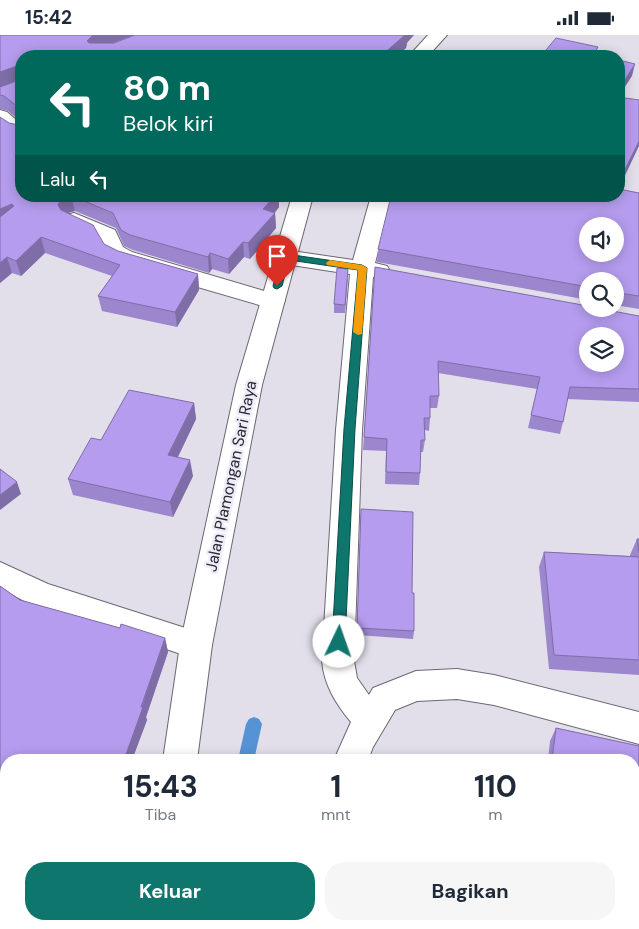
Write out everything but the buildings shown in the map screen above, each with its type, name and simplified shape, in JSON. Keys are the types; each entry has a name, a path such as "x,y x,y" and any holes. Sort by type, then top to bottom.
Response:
{"street":[{"path":"424,50 438,35"},
{"path":"0,116 15,128"},
{"name":"Jalan Plamongan Sari Raya","path":"181,754 196,645 249,385 301,202"},
{"path":"370,721 345,690 338,674 338,661 349,429 362,268 380,202"},
{"path":"74,220 107,235 111,248 116,254 130,260 273,301"},
{"path":"286,257 401,275"},
{"path":"0,574 38,594 196,645"},
{"path":"353,754 359,739 384,699 416,686 457,684 494,690 639,728"}],"waterway":[{"path":"247,754 254,724"}],"slow traffic":[{"path":"330,263 362,268 358,332"}],"route":[{"path":"277,286 286,257 362,268 349,429 339,642"}]}
